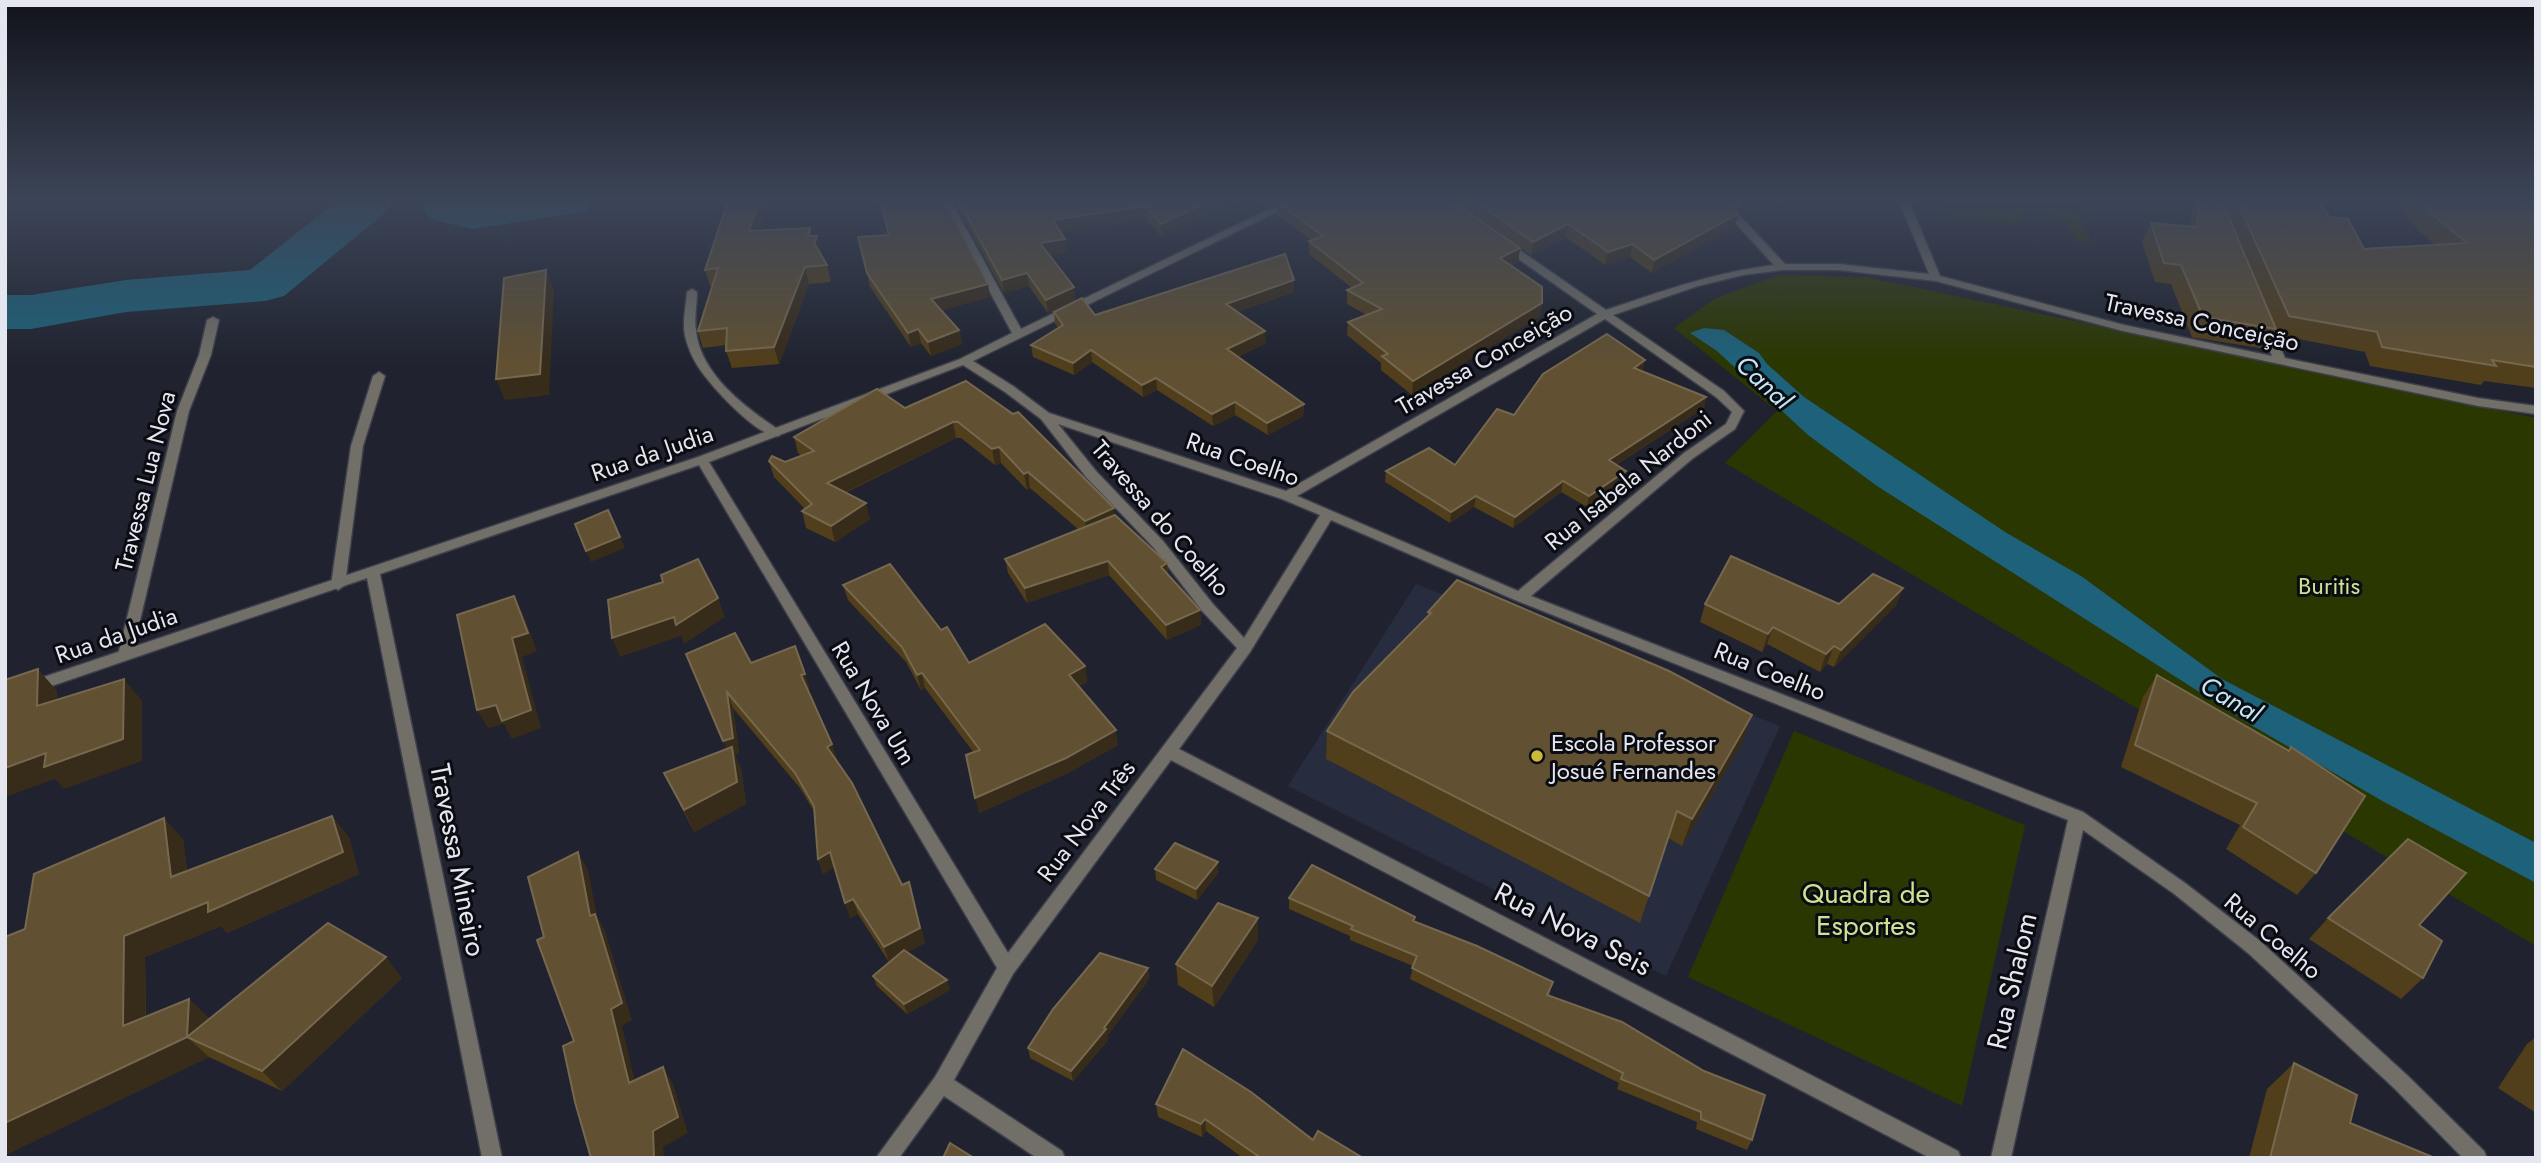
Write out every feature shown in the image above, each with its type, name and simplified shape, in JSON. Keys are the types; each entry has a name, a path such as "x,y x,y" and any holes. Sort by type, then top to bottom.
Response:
{"street":[{"path":"976,255 1018,333"},
{"name":"Rua da Judia","path":"5,696 338,585 775,433 964,361 1018,333 1187,255"},
{"name":"Rua Isabela Nardoni","path":"1520,255 1732,404 1738,411 1731,426 1688,456 1520,597"},
{"path":"1771,255 1782,267"},
{"path":"1927,255 1936,278"},
{"name":"Travessa Conceição","path":"1287,496 1605,314 1694,284 1743,272 1782,267 1839,267 1936,278 2123,328 2478,402 2536,410"},
{"path":"692,292 689,315 698,359 745,413 775,433"},
{"path":"2260,313 2280,361"},
{"name":"Travessa Lua Nova","path":"125,655 183,411 205,355 213,320"},
{"name":"Rua Coelho","path":"964,361 1009,389 1045,416 1287,496 1520,597 2077,817 2179,888 2254,947 2401,1082 2477,1158"},
{"path":"338,585 357,446 379,376"},
{"name":"Travessa do Coelho","path":"1045,416 1091,474 1158,544 1208,608 1245,648"},
{"name":"Rua Nova Um","path":"702,460 1007,968"},
{"name":"Rua Nova Três","path":"886,1158 942,1083 1007,968 1245,648 1328,515"},
{"name":"Travessa Mineiro","path":"373,573 492,1158"},
{"name":"Rua Nova Seis","path":"1168,751 1951,1158"},
{"name":"Rua Shalom","path":"2001,1158 2077,817"},
{"path":"942,1083 1055,1158"}],"shaded area":[{"name":"Escola Professor Josué Fernandes","path":"1416,584 1780,726 1666,976 1288,786"}],"green space":[{"name":"Buritis","path":"1779,275 1865,277 2536,418 2536,946 1725,463 1777,411 1674,328 1716,298"},
{"name":"Quadra de Esportes","path":"1794,731 2025,825 1962,1106 1688,977"}],"water":[{"name":"Canal","path":"1704,328 1724,330 1759,353 1767,364 1804,397 2005,532 2081,576 2222,679 2536,843 2536,883 2386,803 2251,725 1877,486 1808,435 1717,351 1690,333"}],"building":[{"path":"710,255 821,255 827,265 805,267 774,347 726,351 727,328 698,331 718,268 705,270"},
{"path":"863,255 973,255 988,284 931,299 959,330 928,342 918,329 908,333 867,273"},
{"path":"989,255 1049,255 1074,287 1046,300 1027,273 1002,280"},
{"path":"1285,255 1294,280 1226,304 1265,331 1227,349 1304,404 1267,423 1235,402 1212,414 1156,378 1142,385 1091,350 1073,363 1031,345 1063,325 1054,312 1082,298 1095,315"},
{"path":"1327,255 1505,255 1500,258 1542,287 1542,303 1413,381 1382,356 1388,354 1348,322 1382,309 1347,290 1363,283"},
{"path":"1648,255 1663,255 1654,260"},
{"path":"2161,255 2245,255 2276,329 2203,317 2181,265 2164,263"},
{"path":"2262,255 2536,255 2536,367 2492,360 2496,366 2382,347 2377,332 2289,316"},
{"path":"546,270 540,374 496,379 504,278"},
{"path":"1607,334 1645,360 1634,368 1706,397 1609,460 1626,471 1589,496 1563,481 1515,517 1476,496 1451,512 1386,471 1429,448 1455,465 1497,409 1514,415 1543,374"},
{"path":"966,381 1013,414 1018,412 1114,508 1085,521 1028,472 1024,474 999,447 992,449 958,422 953,422 827,483 866,503 831,526 802,511 812,504 769,461 772,456 785,462 814,451 794,437 877,389 905,408"},
{"path":"608,510 620,537 586,551 575,524"},
{"path":"1115,515 1167,563 1161,567 1200,610 1166,625 1108,561 1025,588 1005,559"},
{"path":"1731,556 1839,604 1873,574 1903,588 1841,650 1834,646 1826,654 1773,627 1768,634 1705,604"},
{"path":"698,559 718,598 676,625 674,617 612,638 608,600 663,582 661,575"},
{"path":"890,564 941,630 947,627 969,663 1045,624 1085,666 1069,675 1116,730 1066,758 975,798 966,755 980,750 922,673 917,675 902,647 843,585"},
{"name":"Escola Professor Josué Fernandes","path":"1457,580 1669,671 1752,715 1692,819 1677,811 1649,896 1327,731 1353,692 1431,613 1428,612"},
{"path":"514,596 528,633 512,638 531,710 502,721 496,705 477,710 457,615"},
{"path":"735,633 751,663 795,646 805,674 801,675 832,744 827,747 852,783 902,885 909,882 920,928 884,947 853,899 845,903 830,852 818,859 814,806 795,773 727,692 733,738 723,741 686,654"},
{"path":"38,669 37,706 124,679 123,739 44,767 46,753 5,768 5,680"},
{"path":"2157,675 2289,751 2291,747 2365,796 2316,873 2243,827 2257,803 2135,745"},
{"path":"732,747 737,782 684,810 664,773"},
{"path":"332,816 343,852 208,912 208,902 124,936 123,1026 189,999 187,1037 5,1123 5,937 25,929 34,874 164,818 171,877"},
{"path":"2408,839 2466,873 2419,925 2442,941 2423,978 2328,918"},
{"path":"1175,843 1218,862 1196,889 1155,869"},
{"path":"578,852 590,916 595,914 622,1003 611,1009 629,1083 663,1067 678,1117 653,1131 654,1158 591,1158 575,1102 563,1046 574,1041 537,940 544,937 528,877"},
{"path":"1312,865 1415,917 1413,921 1477,946 1553,982 1547,995 1622,1022 1704,1071 1765,1095 1752,1140 1701,1119 1701,1112 1621,1079 1623,1073 1412,968 1417,956 1351,929 1353,926 1289,898"},
{"path":"1218,903 1258,918 1212,986 1176,964"},
{"path":"328,923 386,957 262,1071 187,1037"},
{"path":"904,950 947,980 904,1004 873,976"},
{"path":"1100,953 1148,968 1104,1028 1106,1029 1071,1071 1028,1048 1053,1009"},
{"path":"1183,1049 1251,1092 1313,1140 1318,1131 1363,1158 1261,1158 1205,1119 1201,1124 1156,1104"},
{"path":"2294,1063 2357,1095 2350,1123 2435,1158 2270,1158"},
{"path":"950,1143 974,1158 943,1158"}],"waterway":[{"path":"5,312 31,312 126,296 265,285 301,255"}],"place":[{"name":"Escola Professor Josué Fernandes","path":"1537,756"}]}
